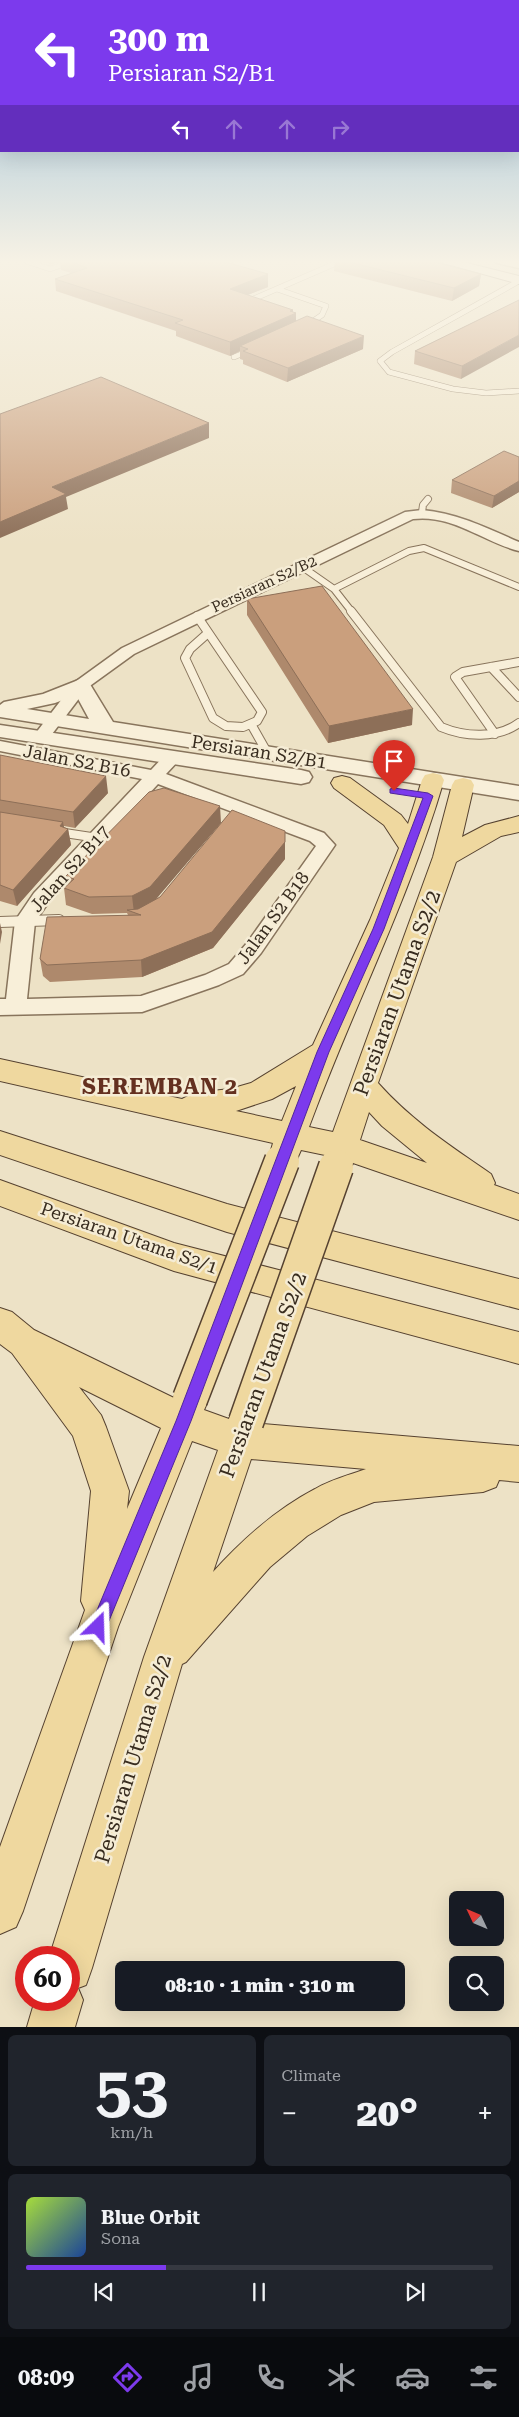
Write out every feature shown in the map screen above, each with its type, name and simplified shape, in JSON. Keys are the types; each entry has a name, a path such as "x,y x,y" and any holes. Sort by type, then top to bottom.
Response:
{"main road":[{"path":"342,783 393,820 410,847"},
{"name":"Persiaran Utama S2/2","path":"0,1911 98,1627 187,1410 323,1052 379,929 430,788"},
{"name":"Persiaran Utama S2/2","path":"76,1946 164,1657 340,1157 363,1085 445,857 461,793"},
{"path":"445,857 493,830 519,824"},
{"path":"167,1107 222,1102 252,1095 275,1084 323,1052"},
{"path":"0,1070 167,1107 288,1145 340,1157 514,1205"},
{"path":"363,1085 392,1118 419,1141 514,1205"},
{"path":"0,1143 227,1218 519,1294"},
{"name":"Persiaran Utama S2/1","path":"0,1194 174,1257 519,1348"},
{"path":"11,1332 187,1410 242,1431 519,1464"},
{"path":"11,1332 88,1427 110,1491 98,1627"},
{"path":"164,1657 256,1553 294,1522 329,1500 374,1484 519,1471"},
{"path":"50,2027 55,2011"}],"street":[{"name":"Persiaran S2/B2","path":"40,738 81,685 128,651 197,616 410,515 425,505 437,514 519,547"},
{"path":"0,710 48,699 81,685 92,708 106,728"},
{"name":"Persiaran S2/B1","path":"0,710 268,754 461,793 519,810"},
{"name":"Persiaran S2/B1","path":"0,730 40,738 342,783 430,788"},
{"name":"Jalan S2 B16","path":"0,746 154,776"},
{"name":"Jalan S2 B17","path":"8,1007 25,921 41,898 172,758"},
{"name":"Jalan S2 B18","path":"8,1007 142,1004 212,980 236,969 254,948 326,845 317,837 237,812 154,776"},
{"name":"Persiaran S2/B1","path":"461,793 519,793"}],"lane":[{"path":"387,356 380,361 389,372 475,394 500,395 519,391"},
{"path":"334,589 409,551 424,548 519,587"},
{"path":"301,566 334,589 441,727 459,734 495,734 506,732 519,723"},
{"path":"197,616 262,712 257,721 243,727 226,726 213,718 185,658 190,648 208,633"},
{"path":"495,734 455,680 463,672 519,662"},
{"path":"491,667 519,697"},
{"path":"250,724 268,754"},
{"path":"49,830 98,838"},
{"path":"0,922 72,920"}],"building":[{"path":"255,356 317,356 288,368"},
{"path":"429,356 481,356 462,366"},
{"path":"101,377 209,423 52,487 66,494 0,522 0,414"},
{"path":"504,451 519,457 519,481 494,496 452,480"},
{"path":"322,586 413,709 329,726 247,599"},
{"path":"0,755 106,776 73,812 0,800"},
{"path":"164,788 220,806 150,887 132,896 89,897 64,888 74,879 66,876 149,792"},
{"path":"232,810 285,831 285,842 212,932 141,960 47,965 40,959 47,917 141,915 127,910 138,909 160,897"},
{"path":"0,812 63,822 60,826 68,829 13,890 0,885"}],"district":[{"name":"SEREMBAN 2","path":"160,1086"}],"route":[{"path":"98,1627 184,1421 190,1399 323,1052 379,929 428,796 394,791"}]}
